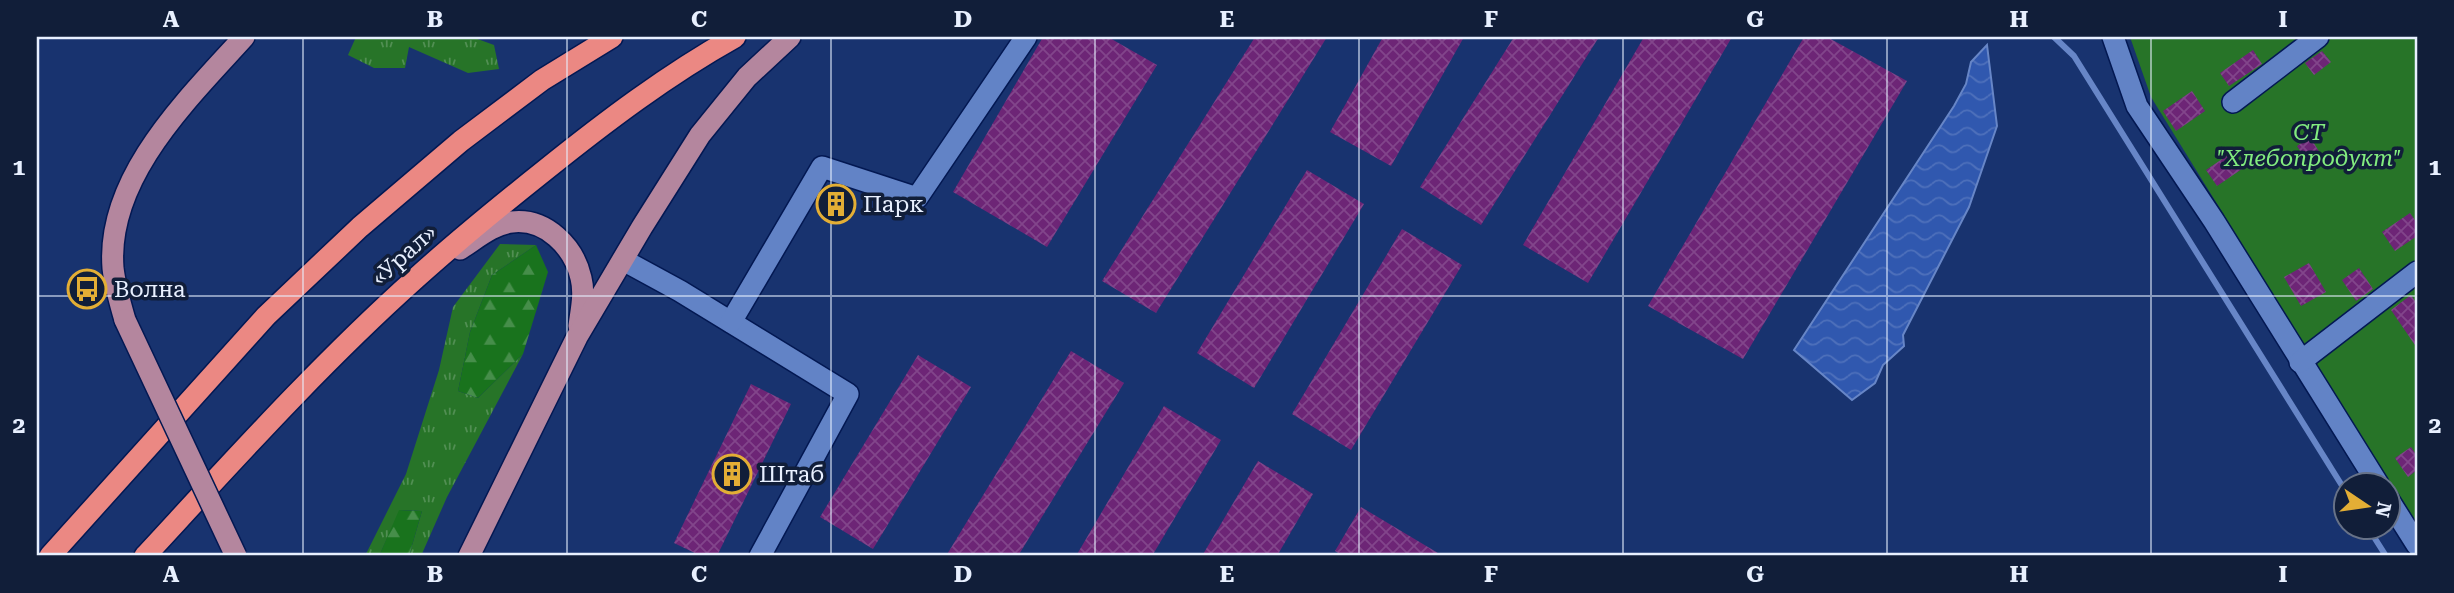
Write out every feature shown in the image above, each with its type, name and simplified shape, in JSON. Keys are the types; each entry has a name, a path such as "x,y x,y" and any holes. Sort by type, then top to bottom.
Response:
{"highway":[{"path":"50,556 266,316 390,201 461,141 542,80 612,37"},
{"name":"«Урал»","path":"145,556 237,456 354,336 415,279 580,142 661,82 735,37"}],"main road":[{"path":"236,556 125,320 113,267 114,236 120,209 151,146 244,37"},
{"path":"542,80 594,37"},
{"path":"469,556 577,337 700,135 747,77 790,37"},
{"path":"415,279 493,228 513,222 539,224 563,242 581,276 583,297 577,337"}],"lane":[{"path":"731,322 822,167 917,198 1026,37"},
{"path":"2113,37 2137,106 2214,222 2368,470"},
{"path":"2233,102 2318,37"},
{"path":"623,260 680,291 848,394 760,556"},
{"path":"2300,362 2417,272"},
{"path":"2402,521 2417,545"}],"green space":[{"path":"356,37 472,37 494,45 499,69 468,73 409,47 405,68 374,68 348,55"},
{"name":"СТ \"Хлебопродукт\"","path":"2130,37 2417,37 2417,528 2402,504 2402,470 2381,470 2151,97"},
{"path":"500,244 536,245 492,275 470,332 458,391 478,398 523,354 447,497 421,556 409,556 422,511 400,510 379,556 365,556 406,474 439,370 453,307"},
{"path":"536,245 548,272 523,354 478,398 458,391 470,332 492,275"},
{"path":"399,510 422,511 409,556 379,556"}],"water":[{"path":"1987,45 1997,126 1969,207 1903,335 1904,346 1883,365 1875,383 1852,400 1794,350 1954,106 1966,84 1971,62"}],"building":[{"path":"1043,37 1108,37 1157,65 1047,247 953,192"},
{"path":"1255,37 1327,37 1156,313 1102,281"},
{"path":"1383,37 1464,37 1391,166 1330,132"},
{"path":"1514,37 1599,37 1481,225 1420,187"},
{"path":"1644,37 1732,37 1588,283 1523,245"},
{"path":"1804,37 1827,37 1907,81 1743,359 1648,306"},
{"path":"2253,50 2262,64 2229,86 2220,73"},
{"path":"2322,51 2331,62 2314,75 2305,63"},
{"path":"2192,91 2205,111 2176,131 2163,111"},
{"path":"2310,137 2325,161 2312,169 2297,146"},
{"path":"2231,153 2242,169 2217,186 2206,170"},
{"path":"1307,170 1364,204 1254,388 1197,353"},
{"name":"Парк","path":"833,188 850,196 838,220 821,212"},
{"path":"2410,213 2417,223 2417,236 2395,251 2382,232"},
{"path":"1402,229 1462,265 1351,450 1292,414"},
{"path":"2309,263 2326,292 2301,306 2284,277"},
{"path":"2359,268 2373,289 2356,301 2342,280"},
{"path":"2411,295 2417,304 2417,348 2391,310"},
{"path":"1071,351 1124,383 1018,556 946,556"},
{"path":"918,355 971,387 873,549 820,517"},
{"name":"Штаб","path":"751,384 791,404 717,556 701,556 674,543"},
{"path":"1164,406 1221,440 1152,556 1076,556"},
{"path":"2411,447 2417,456 2417,470 2408,477 2395,458"},
{"path":"1258,461 1313,494 1277,556 1202,556"},
{"path":"1361,507 1443,556 1343,556 1335,551"}],"waterway":[{"path":"2054,37 2074,56 2332,470"},
{"path":"2376,540 2386,556"}],"place":[{"name":"Парк","path":"836,204"},
{"name":"Волна","path":"87,289"},
{"name":"Штаб","path":"732,474"}]}
